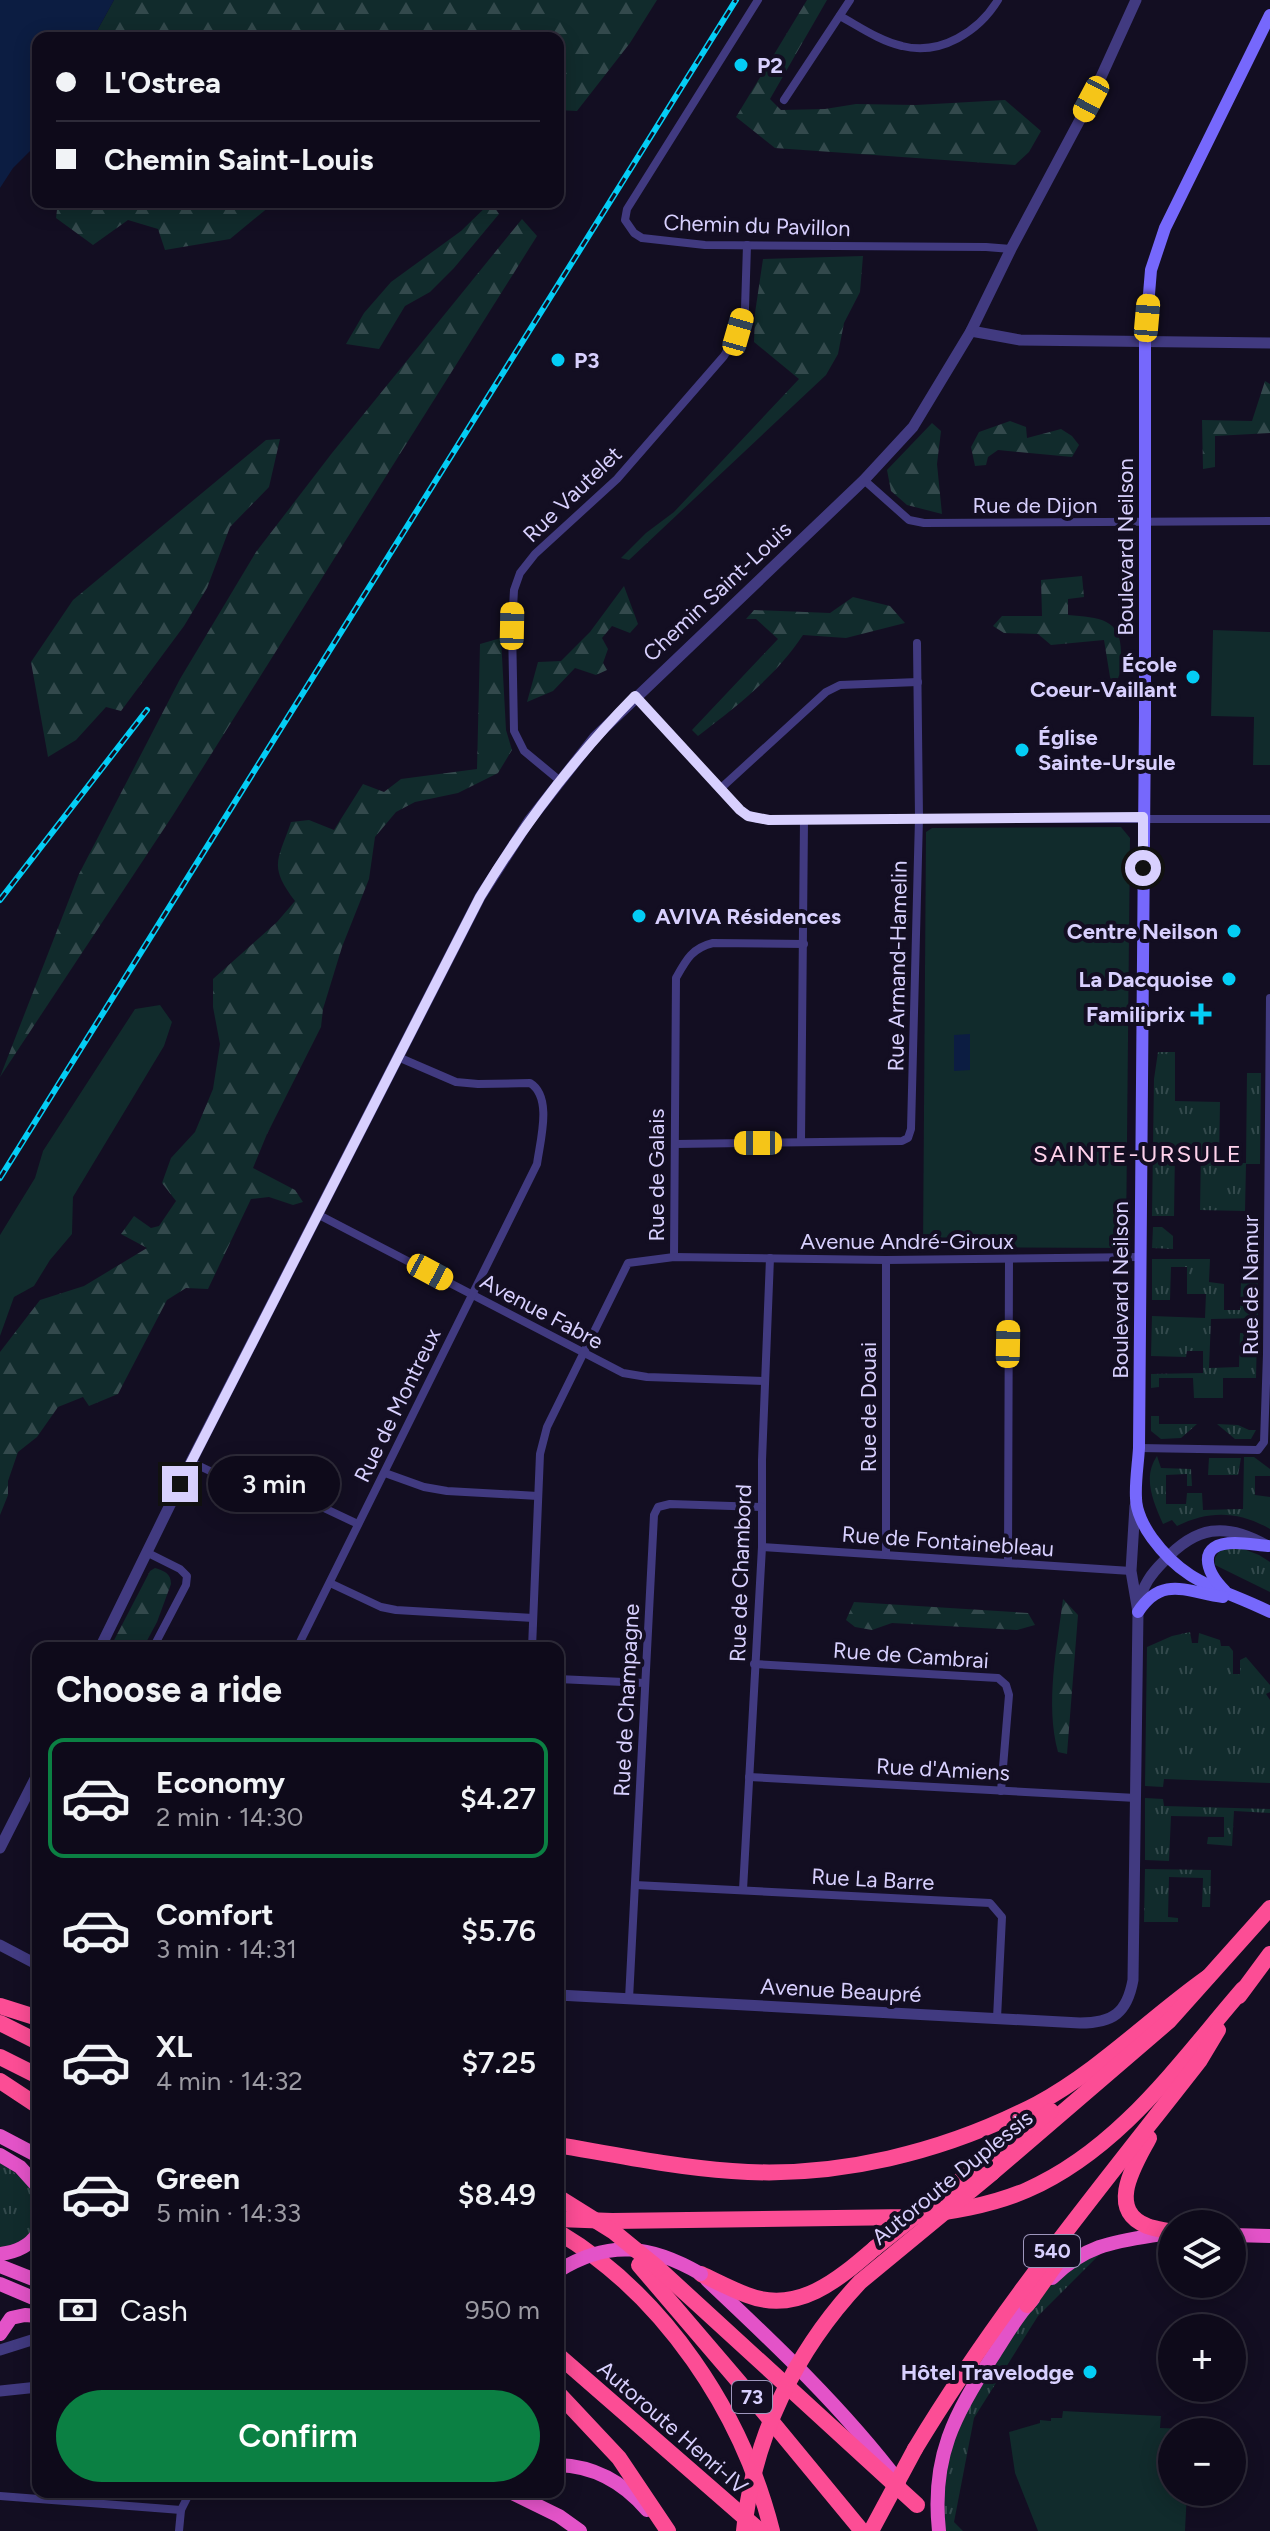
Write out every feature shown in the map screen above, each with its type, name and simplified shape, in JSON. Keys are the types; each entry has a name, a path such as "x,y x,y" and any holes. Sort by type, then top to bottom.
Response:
{"highway":[{"name":"Autoroute Duplessis","path":"744,2531 750,2492 770,2421 788,2381 841,2302 860,2282 1169,2021 1270,1908"},
{"name":"540","path":"871,2531 915,2449 1009,2306 1200,2060 1243,1989 1270,1954"},
{"path":"564,2146 733,2171 818,2170 889,2158 987,2127 1037,2103 1102,2061 1164,2008 1208,1977"},
{"path":"564,2219 909,2217 958,2210 1009,2197 1059,2174 1118,2132 1243,1989"},
{"path":"0,2006 32,2016"},
{"path":"0,2023 32,2039"},
{"path":"0,2057 32,2073"},
{"path":"564,2267 576,2259 602,2252 641,2249 664,2254 748,2296 779,2301 804,2297 834,2283 1004,2145 1124,2060"},
{"path":"937,2531 936,2497 946,2439 966,2397 1200,2060"},
{"path":"0,2081 32,2102"},
{"path":"1158,2229 1145,2226 1132,2214 1126,2198 1129,2176 1160,2119"},
{"path":"0,2136 32,2153"},
{"path":"0,2155 20,2167 32,2180"},
{"path":"564,2201 614,2232 658,2268 917,2505"},
{"name":"73","path":"564,2209 611,2241 639,2265 862,2531"},
{"path":"1027,2305 1069,2262 1087,2250 1112,2242 1158,2234"},
{"path":"564,2235 609,2268 661,2320 701,2373 739,2439 772,2531"},
{"path":"1246,2235 1270,2236"},
{"path":"0,2254 15,2252 32,2241"},
{"path":"0,2266 32,2279"},
{"path":"701,2274 841,2414 886,2465 937,2531"},
{"path":"0,2284 32,2297"},
{"path":"0,2334 11,2318 32,2316"},
{"name":"Autoroute Henri-IV","path":"564,2360 760,2531"},
{"path":"564,2399 619,2458 668,2531"},
{"path":"564,2466 583,2468 622,2486 639,2500 661,2531"},
{"path":"522,2498 559,2516 580,2531"}],"main road":[{"name":"Boulevard Neilson","path":"1136,1501 1139,1448 1145,342 1151,270 1165,228 1270,15"},
{"path":"1136,1501 1147,1532 1166,1558 1194,1579 1270,1612"},
{"path":"1242,1600 1225,1592 1215,1581 1207,1568 1207,1557 1222,1544 1269,1546"},
{"path":"1138,1612 1147,1598 1157,1591 1172,1588 1242,1600"}],"street":[{"name":"Chemin du Pavillon","path":"758,0 627,209 625,220 634,233 655,241 747,245 1011,249"},
{"path":"784,100 850,0"},
{"path":"840,16 880,39 906,48 931,46 952,42 972,32 988,17 998,0"},
{"name":"Chemin Saint-Louis","path":"103,1642 191,1462 480,897 503,859 559,780 595,737 864,480 913,427 971,331 1091,99 1136,0"},
{"name":"Rue Vautelet","path":"559,780 524,751 514,731 514,590 520,573 535,554 617,479 724,356 738,332 745,309 747,245"},
{"path":"971,331 1020,340 1270,343"},
{"name":"Rue de Dijon","path":"864,480 909,520 924,523 1270,521"},
{"name":"Rue Armand-Hamelin","path":"801,1142 902,1141 908,1138 911,1129 919,818 917,643"},
{"path":"720,789 826,692 840,685 918,682"},
{"path":"635,696 748,816 769,820 1270,819"},
{"path":"675,1144 801,1142 804,820"},
{"name":"Rue de Galais","path":"532,1642 540,1454 547,1427 628,1263 674,1257 676,978 700,946 713,943 804,944"},
{"name":"Rue de Namur","path":"1139,1448 1258,1450 1264,1442 1270,998"},
{"name":"Rue de Montreux","path":"300,1642 537,1164 542,1123 541,1093 530,1083 456,1082 398,1057"},
{"name":"Avenue Fabre","path":"319,1215 623,1373 764,1381"},
{"name":"Avenue André-Giroux","path":"674,1257 886,1260 1140,1257"},
{"name":"Rue de Chambord","path":"743,1890 762,1547 764,1381 770,1258"},
{"path":"1008,1562 1009,1259"},
{"name":"Rue de Douai","path":"886,1260 886,1554"},
{"path":"191,1462 233,1482 290,1492 358,1524"},
{"path":"385,1473 424,1487 447,1491 538,1496"},
{"name":"Boulevard Neilson","path":"1119,2012 1128,2001 1133,1980 1138,1612 1131,1571 1136,1501"},
{"name":"Rue de Champagne","path":"629,1999 654,1515 658,1507 670,1504 762,1507"},
{"path":"1138,1612 1144,1586 1183,1542 1207,1531 1218,1530 1240,1532 1269,1546"},
{"name":"Rue de Fontainebleau","path":"762,1547 1131,1571"},
{"path":"146,1552 180,1569 187,1576 186,1585 156,1642"},
{"path":"330,1583 381,1607 396,1610 533,1618"},
{"name":"Rue de Cambrai","path":"754,1664 998,1678 1006,1685 1009,1695 1001,1791"},
{"path":"564,1679 645,1683"},
{"name":"Rue d'Amiens","path":"749,1777 1136,1798"},
{"path":"0,1848 32,1785"},
{"name":"Rue La Barre","path":"635,1885 990,1903 1002,1917 997,2018"},
{"path":"0,1945 32,1962"},
{"name":"Avenue Beaupré","path":"564,1995 1094,2023 1119,2012"},
{"path":"0,2350 32,2340"},
{"path":"0,2391 32,2388"},
{"path":"0,2496 181,2510"},
{"path":"179,2531 181,2510 187,2498"}],"green space":[{"path":"114,0 657,0 630,43 577,111 564,110 564,32 96,32"},
{"path":"807,0 827,0 770,99 781,110 825,109 856,104 916,105 1005,100 1041,131 1029,152 1015,165 775,148 736,117"},
{"path":"57,208 268,208 230,239 165,250 158,229 128,220 93,245 56,218"},
{"path":"485,208 495,208 499,214 430,292 405,306 379,349 346,344 364,313 391,282 461,231"},
{"path":"522,219 537,236 173,815 0,1077 79,874 180,679 256,552 332,453"},
{"path":"863,256 860,292 844,323 838,354 826,375 629,560 621,558 646,533 674,512 799,379 754,342 763,259"},
{"path":"1265,381 1270,384 1270,433 1215,436 1215,467 1203,469 1202,420 1252,421"},
{"path":"1010,421 1026,427 1027,438 1061,429 1079,445 1072,457 998,450 988,457 986,465 975,466 971,447 979,432"},
{"path":"932,423 941,431 937,464 942,514 907,505 891,491 887,470"},
{"path":"280,439 269,487 230,527 207,588 184,626 121,711 106,707 76,740 48,757 31,662 73,600 266,440"},
{"path":"1082,576 1084,597 1068,599 1068,615 1107,622 1118,634 1121,668 1114,686 1104,640 1051,645 1038,634 1004,633 993,626 1002,616 1042,616 1041,580"},
{"path":"624,586 638,624 630,633 612,626 602,638 608,649 603,663 607,670 596,675 575,668 553,691 527,702 538,662 561,661 590,632"},
{"path":"853,597 890,606 905,623 846,638 803,635 781,664 741,702 698,736 692,730 778,639 756,619 746,619 754,610 830,613"},
{"path":"1213,630 1270,632 1270,765 1253,765 1254,717 1211,716"},
{"path":"501,638 506,730 512,750 498,773 458,793 415,802 396,812 375,837 369,879 342,947 323,1009 321,1027 253,1168 295,1190 303,1202 293,1205 269,1197 251,1199 208,1289 186,1288 167,1300 118,1394 89,1406 83,1397 58,1407 37,1437 18,1452 0,1515 0,1352 40,1300 84,1286 147,1248 121,1234 134,1216 151,1228 159,1226 176,1201 162,1183 171,1158 195,1132 213,1089 220,1044 213,1007 213,979 277,922 295,901 278,870 279,855 291,822 309,820 334,830 363,784 384,792 401,779 477,769 480,644"},
{"path":"1121,827 1130,838 1126,1242 1120,1248 923,1247 926,832 932,828"},
{"path":"160,1005 172,1022 164,1046 73,1197 72,1234 50,1260 34,1286 14,1297 0,1336 0,1235 35,1178 43,1151 135,1009"},
{"path":"1158,1052 1175,1052 1175,1101 1220,1102 1219,1163 1246,1163 1247,1073 1261,1073 1260,1164 1246,1164 1245,1211 1200,1210 1201,1150 1175,1149 1174,1216 1152,1216 1154,1079"},
{"path":"1153,1227 1162,1227 1173,1236 1173,1249 1152,1248"},
{"path":"1152,1259 1210,1259 1209,1282 1224,1284 1224,1310 1240,1310 1241,1281 1258,1282 1258,1318 1211,1319 1209,1368 1239,1367 1240,1333 1257,1334 1256,1378 1223,1378 1223,1398 1194,1398 1193,1378 1159,1378 1159,1387 1151,1388 1151,1374 1203,1373 1203,1351 1187,1351 1186,1357 1151,1356 1152,1316 1205,1318 1206,1294 1187,1294 1187,1267 1171,1267 1170,1300 1152,1300"},
{"path":"1151,1416 1159,1416 1159,1424 1197,1424 1181,1438 1161,1439 1151,1431"},
{"path":"1217,1424 1256,1430 1251,1439 1235,1439"},
{"path":"1157,1456 1161,1468 1191,1469 1192,1486 1187,1486 1187,1474 1166,1475 1166,1504 1186,1504 1187,1493 1202,1493 1203,1510 1243,1509 1244,1457 1254,1457 1270,1469 1270,1476 1255,1476 1255,1495 1270,1497 1270,1529 1247,1519 1224,1515 1201,1517 1177,1526 1172,1520 1163,1524 1150,1480"},
{"path":"1209,1458 1241,1458 1238,1475 1208,1475"},
{"path":"1241,1548 1270,1562 1270,1592 1215,1565 1220,1550"},
{"path":"155,1568 164,1571 171,1580 157,1622 146,1642 113,1642 150,1571"},
{"path":"1063,1599 1078,1615 1067,1754 1058,1752 1052,1714 1053,1676"},
{"path":"854,1602 1028,1613 1035,1625 1017,1630 892,1623 872,1630 855,1627 846,1620"},
{"path":"1190,1632 1192,1643 1198,1643 1199,1633 1220,1640 1221,1646 1229,1646 1233,1651 1233,1674 1240,1674 1240,1660 1246,1657 1270,1685 1270,1692 1266,1694 1270,1700 1270,1783 1164,1779 1163,1787 1145,1786 1147,1647"},
{"path":"1145,1798 1163,1799 1164,1806 1270,1809 1270,1813 1234,1811 1232,1846 1207,1844 1208,1837 1224,1837 1224,1817 1171,1816 1169,1861 1145,1860"},
{"path":"1145,1869 1211,1870 1210,1907 1202,1907 1203,1878 1169,1877 1168,1917 1178,1918 1178,1922 1144,1922"},
{"path":"0,2160 30,2186 32,2231 22,2242 0,2248"},
{"path":"1112,2242 1038,2316 974,2418 954,2522 963,2531 939,2531 954,2419 1056,2274"},
{"path":"1063,2411 1161,2416 1158,2418 1158,2506 1186,2506 1185,2531 1038,2531 1015,2473 1009,2432 1040,2423 1040,2420 1062,2418"}],"water":[{"path":"0,0 114,0 96,32 32,32 32,149 13,168 0,188"},
{"path":"970,1034 970,1070 954,1071 954,1035"}],"railway":[{"path":"0,1178 736,0"},
{"path":"0,900 147,710"}],"place":[{"name":"P2","path":"741,65"},
{"name":"P3","path":"558,360"},
{"name":"École Coeur-Vaillant","path":"1193,677"},
{"name":"Église Sainte-Ursule","path":"1022,750"},
{"name":"AVIVA Résidences","path":"639,916"},
{"name":"Centre Neilson","path":"1234,931"},
{"name":"La Dacquoise","path":"1229,979"},
{"name":"Familiprix","path":"1201,1014"},
{"name":"Hôtel Travelodge","path":"1090,2372"}],"district":[{"name":"SAINTE-URSULE","path":"1138,1154"}],"route":[{"path":"180,1484 480,897 559,780 635,696 748,816 769,820 1143,817 1143,868"}]}
